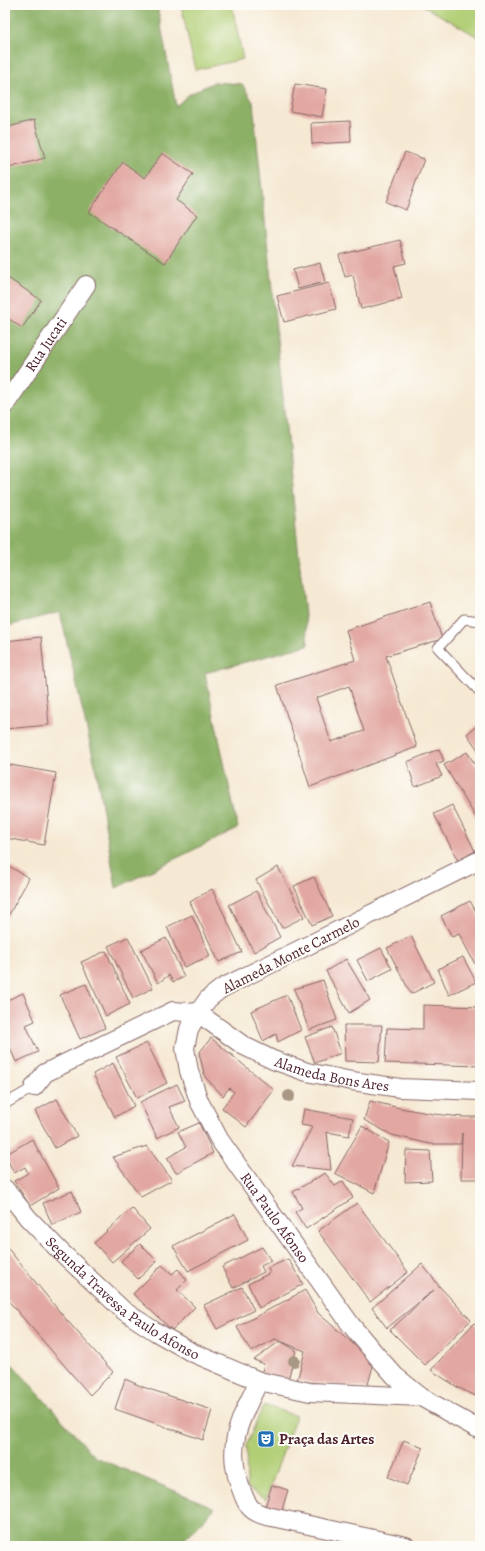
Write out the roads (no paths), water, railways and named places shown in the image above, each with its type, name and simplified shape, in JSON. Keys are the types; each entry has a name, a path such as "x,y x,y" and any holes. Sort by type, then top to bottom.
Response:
{"street":[{"name":"Rua Jucati","path":"5,405 86,285"},
{"name":"Alameda Monte Carmelo","path":"198,1014 208,999 222,988 480,860"},
{"path":"34,1087 45,1073 173,1011 198,1014"},
{"name":"Alameda Bons Ares","path":"198,1014 244,1046 273,1060 307,1072 352,1081 400,1088 480,1091"},
{"name":"Rua Paulo Afonso","path":"198,1014 189,1029 185,1048 189,1071 199,1101 219,1139 351,1325 377,1356 395,1376 421,1397 480,1430"},
{"name":"Segunda Travessa Paulo Afonso","path":"5,1189 28,1218 60,1251 124,1311 156,1332 191,1352 259,1381"},
{"path":"259,1381 240,1421 234,1440 234,1461 239,1482 245,1499 253,1510 267,1516 406,1546"},
{"name":"Rua Paulo Afonso","path":"259,1381 310,1392 421,1397"}],"lane":[{"path":"480,621 464,619 438,648 480,692"},
{"path":"5,1104 34,1087"}],"place":[{"name":"Praça das Artes","path":"266,1439"}]}
